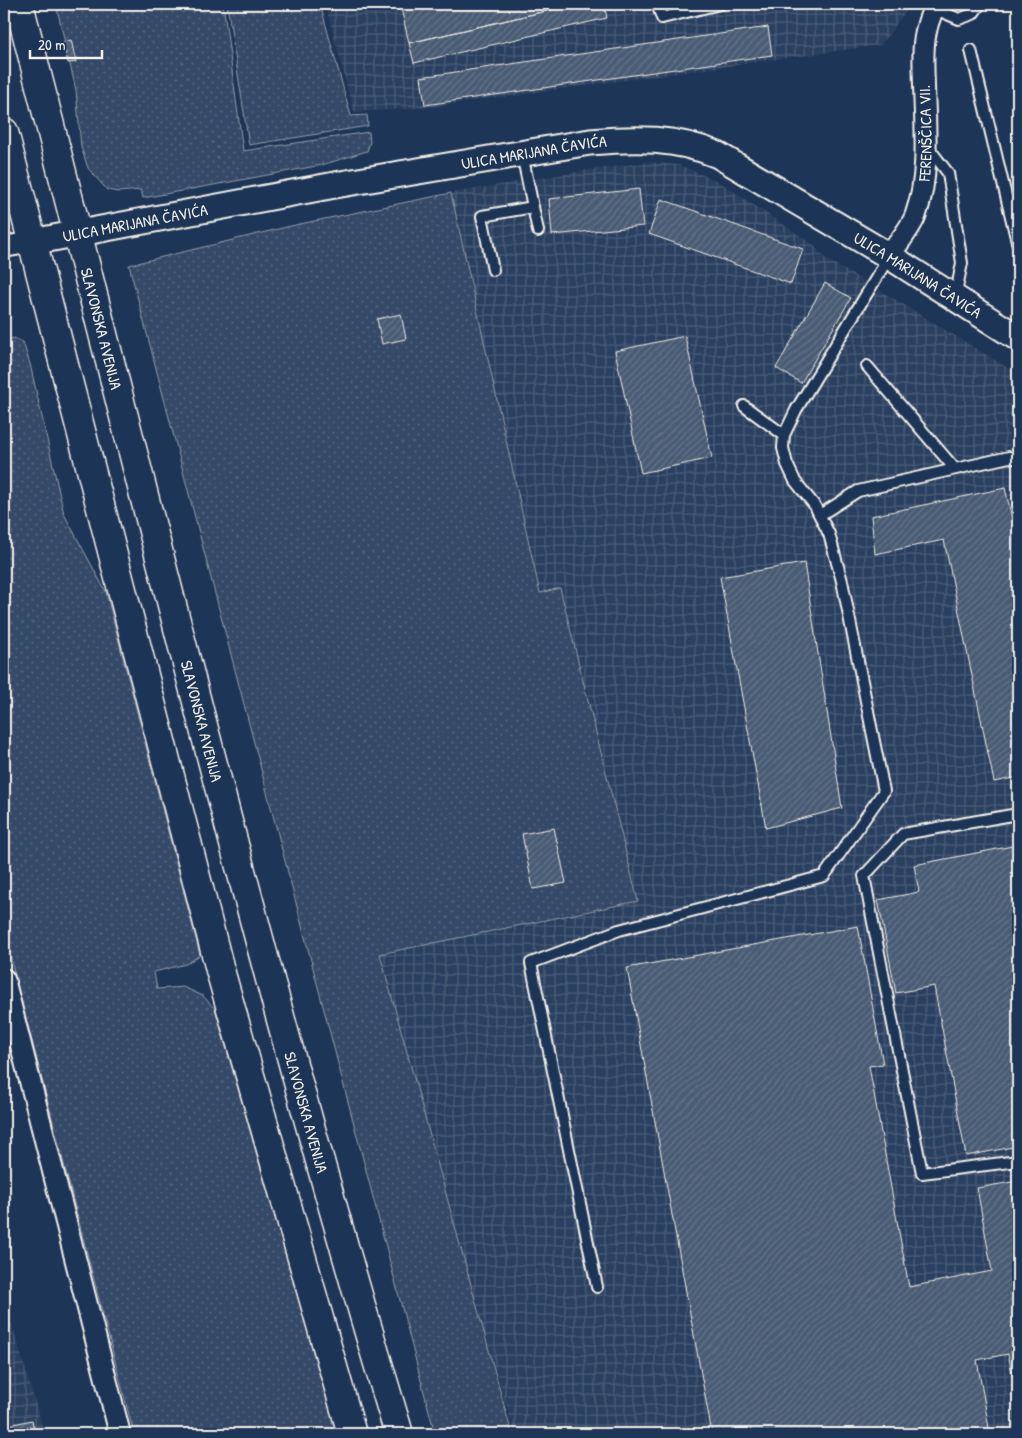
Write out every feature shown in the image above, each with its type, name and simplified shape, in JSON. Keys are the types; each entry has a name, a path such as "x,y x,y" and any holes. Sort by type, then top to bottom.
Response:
{"main road":[{"name":"SLAVONSKA AVENIJA","path":"19,4 192,684 290,1054 399,1434"},
{"path":"4,132 220,970 352,1434"}],"street":[{"name":"FERENŠČICA VII.","path":"889,256 916,216 923,184 926,144 923,42 928,19 935,6"},
{"name":"ULICA MARIJANA ČAVIĆA","path":"4,247 344,183 590,142 632,138 679,142 718,155 889,256 1018,338"},
{"path":"4,979 7,1004 120,1434"}],"lane":[{"path":"657,4 662,18 720,4"},
{"path":"935,6 959,19 973,14 980,4"},
{"path":"971,50 1018,246"},
{"path":"926,144 948,173 962,262 956,298"},
{"path":"522,153 538,231"},
{"path":"493,270 482,216 533,207"},
{"path":"597,1287 531,963 619,930 824,876 884,791 842,581 829,534 815,506 795,481 787,464 783,448 784,435 796,410 889,256"},
{"path":"867,366 954,469"},
{"path":"744,406 784,435"},
{"path":"820,515 858,491 1009,457 1018,459"},
{"path":"1018,814 903,834 864,876 922,1173 1018,1161"}],"shaded area":[{"path":"56,4 223,4 243,151 369,132 370,142 367,151 322,165 143,198 141,190 118,192 107,190 88,168 81,147 76,90"},
{"path":"227,4 320,4 351,116 367,115 368,126 249,145"},
{"path":"325,4 911,4 881,45 421,108 354,112"},
{"path":"649,162 679,165 718,181 814,245 826,259 1018,374 1018,1434 515,1434 483,1328 380,954 638,901 560,589 540,593 451,193 588,170"},
{"path":"451,193 540,593 560,588 638,901 380,954 512,1434 435,1434 129,265 295,225"},
{"path":"14,338 23,342 30,364 64,514 106,592 200,955 186,964 154,972 157,989 183,987 203,996 215,1009 337,1434 134,1434 4,933 4,341"},
{"path":"4,1298 37,1408 45,1434 4,1434"}],"building":[{"path":"400,4 576,4 409,43"},
{"path":"576,4 604,4 607,18 414,63 409,43"},
{"path":"880,4 900,4 900,6 882,10"},
{"path":"768,27 772,55 425,105 421,77"},
{"path":"71,40 76,62 68,63 63,42"},
{"path":"639,189 643,226 552,235 549,199"},
{"path":"661,199 803,249 791,284 649,234"},
{"path":"825,283 851,298 801,383 776,368"},
{"path":"401,314 406,339 382,344 377,319"},
{"path":"685,336 712,458 641,473 615,351"},
{"path":"1005,488 1012,518 1018,517 1018,777 994,782 944,540 875,554 871,516"},
{"path":"804,563 842,808 766,828 720,577"},
{"path":"554,828 566,883 533,889 522,834"},
{"path":"1018,845 1018,1146 966,1156 934,986 896,993 878,900 919,892 914,865"},
{"path":"858,926 883,1064 869,1066 909,1287 992,1271 977,1188 1018,1181 1018,1377 1013,1378 1008,1354 977,1360 990,1434 712,1434 627,968"},
{"path":"32,1420 35,1434 4,1434 4,1426"}]}
